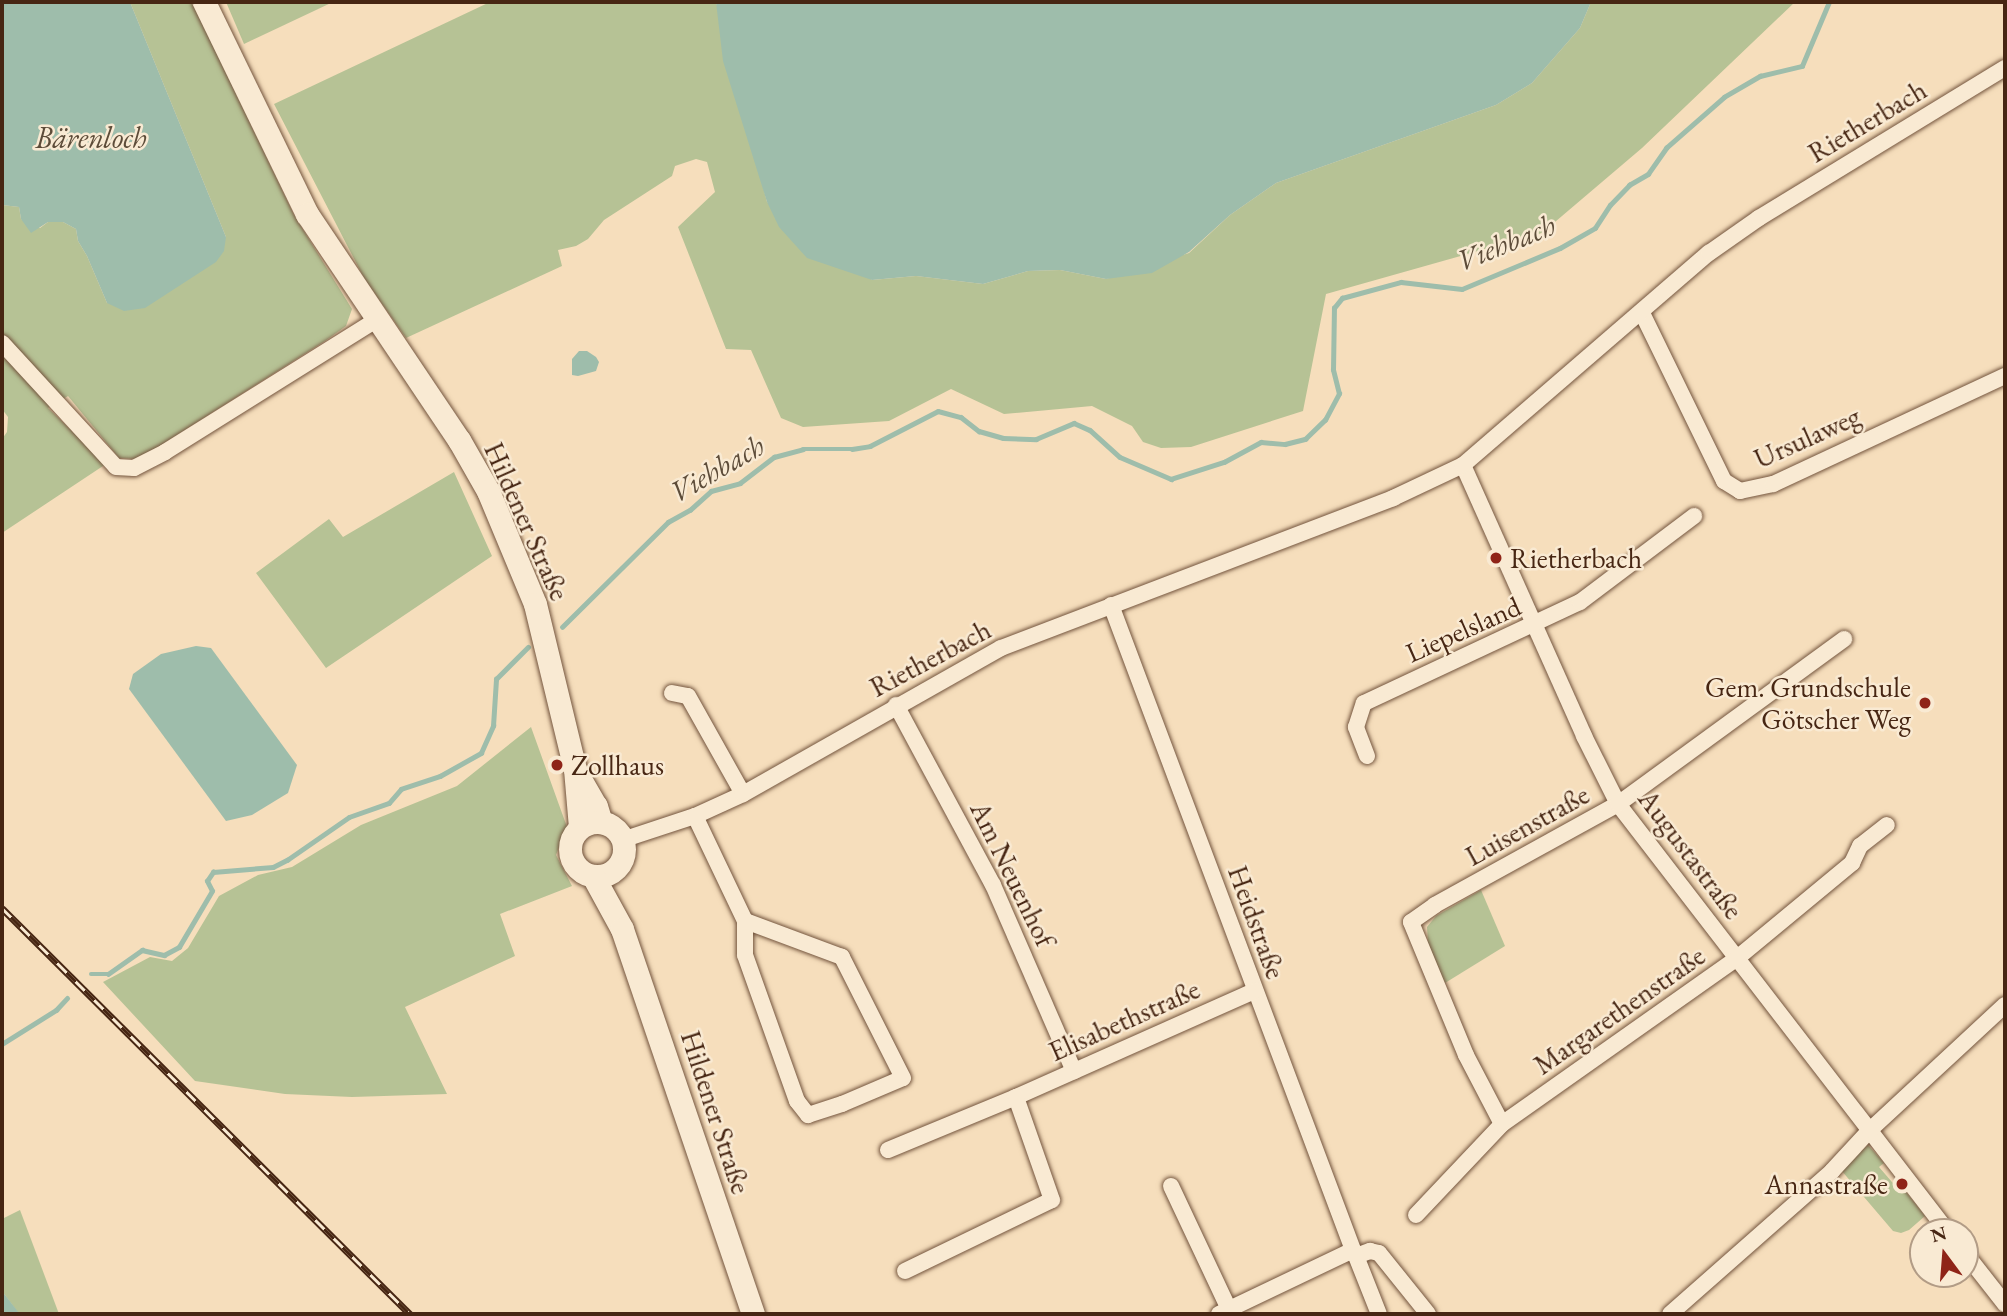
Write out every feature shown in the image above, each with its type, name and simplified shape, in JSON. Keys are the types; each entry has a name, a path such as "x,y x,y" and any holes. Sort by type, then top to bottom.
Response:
{"main road":[{"name":"Hildener Straße","path":"204,2 307,214 458,440 488,491 535,604 591,825"},
{"path":"591,825 616,830 622,840 621,863 604,873 572,862 569,850 571,838 591,825"},
{"name":"Hildener Straße","path":"604,873 753,1314"}],"street":[{"name":"Rietherbach","path":"622,840 695,816 743,794 896,705 1001,648 1393,498 1463,465 1709,253 1759,218 2005,68"},
{"name":"Ursulaweg","path":"1642,313 1724,481 1740,491 1773,484 2005,376"},
{"path":"2,343 116,467 134,468 165,452 376,320"},
{"name":"Augustastraße","path":"1463,465 1584,736 1618,804 1937,1218"},
{"name":"Liepelsland","path":"1367,756 1356,727 1364,703 1535,626 1580,602 1693,516"},
{"name":"Heidstraße","path":"1111,605 1254,990 1379,1314"},
{"name":"Luisenstraße","path":"1502,1124 1466,1055 1411,922 1434,905 1618,804 1844,639"},
{"path":"673,693 688,696 743,794"},
{"name":"Am Neuenhof","path":"896,705 993,885 1074,1071"},
{"path":"695,816 745,921 745,955 797,1101 808,1115 903,1078 842,957 745,921"},
{"name":"Margarethenstraße","path":"1416,1215 1502,1124 1737,959 1852,863 1860,846 1887,825"},
{"name":"Elisabethstraße","path":"888,1150 1016,1097 1254,990"},
{"path":"1670,1314 1757,1234 1769,1228 1805,1196 1870,1130 2005,1005"},
{"path":"905,1271 1052,1200 1016,1097"},
{"path":"1171,1186 1224,1312 1355,1253 1370,1251 1379,1253 1428,1314"},
{"path":"1979,1271 2005,1304"}],"shaded area":[{"path":"130,2 192,2 294,215 352,309 346,326 325,341 139,459 119,458 68,396 48,408 106,464 2,533 2,439 7,432 8,417 2,409 2,205 19,207 21,219 40,228 48,222 63,222 76,229 78,241 107,303 226,237"},
{"path":"226,2 333,2 244,44"},
{"path":"490,2 716,2 767,202 872,280 916,276 983,284 1028,271 1060,270 1106,279 1189,253 1230,215 1276,183 1496,105 1532,83 1580,28 1591,2 1795,2 1642,148 1542,233 1326,294 1303,411 1191,447 1161,448 1143,442 1132,426 1092,406 1004,414 951,389 889,421 803,427 781,418 751,350 726,349 678,227 715,192 707,162 696,159 675,166 672,176 604,220 588,239 576,246 558,250 562,266 406,338 364,278 274,104"},
{"path":"454,472 492,556 326,668 256,573 329,519 343,537"},
{"path":"531,727 567,827 556,855 572,886 500,914 515,956 405,1007 447,1094 352,1097 285,1094 195,1081 103,982 150,957 172,961 188,948 219,896 258,875 292,867 361,825 457,786"},
{"path":"1481,890 1505,946 1445,983 1428,943 1427,927 1436,916"},
{"path":"1868,1145 1884,1163 1879,1167 1898,1189 1902,1187 1925,1216 1909,1218 1909,1230 1901,1233 1893,1231 1841,1170"},
{"path":"20,1210 59,1314 19,1314 2,1291 2,1219"}],"water":[{"name":"Bärenloch","path":"2,2 130,2 226,237 224,251 216,262 145,308 124,311 107,303 78,241 76,229 63,222 48,222 31,233 21,219 19,207 2,205"},
{"path":"716,2 1591,2 1580,28 1532,83 1496,105 1276,183 1230,215 1189,252 1152,273 1106,279 1060,270 1028,271 983,284 916,276 872,280 807,258 779,227 767,202 723,61"},
{"path":"579,351 587,351 596,357 599,362 596,371 572,375 572,359"},
{"path":"196,646 211,648 297,765 288,793 252,815 226,821 129,689 133,674 161,654"},
{"path":"2,1291 19,1313 19,1314 2,1314"}],"waterway":[{"name":"Viehbach","path":"562,627 668,522 690,510 711,491 740,483 774,457 803,449 852,449 870,446 938,411 961,417 979,431 1003,438 1036,439 1074,423 1090,430 1120,457 1171,479 1224,462 1261,442 1285,444 1305,439 1325,420 1339,394 1333,370 1334,308 1342,298 1401,282 1462,289 1560,248 1595,228 1610,205 1629,185 1648,174 1666,148 1724,97 1760,76 1802,66 1829,2"},
{"name":"Viehbach","path":"91,974 108,974 142,950 164,955 179,947 212,891 207,881 213,872 273,867 349,817 389,803 401,789 440,776 481,753 493,726 496,679 528,647"},
{"name":"Viehbach","path":"2,1044 56,1010 67,998"}],"railway":[{"path":"2,908 410,1314"}],"place":[{"name":"Rietherbach","path":"1496,558"},
{"name":"Gem. Grundschule Götscher Weg","path":"1925,703"},
{"name":"Zollhaus","path":"557,765"},
{"name":"Annastraße","path":"1902,1184"}]}
